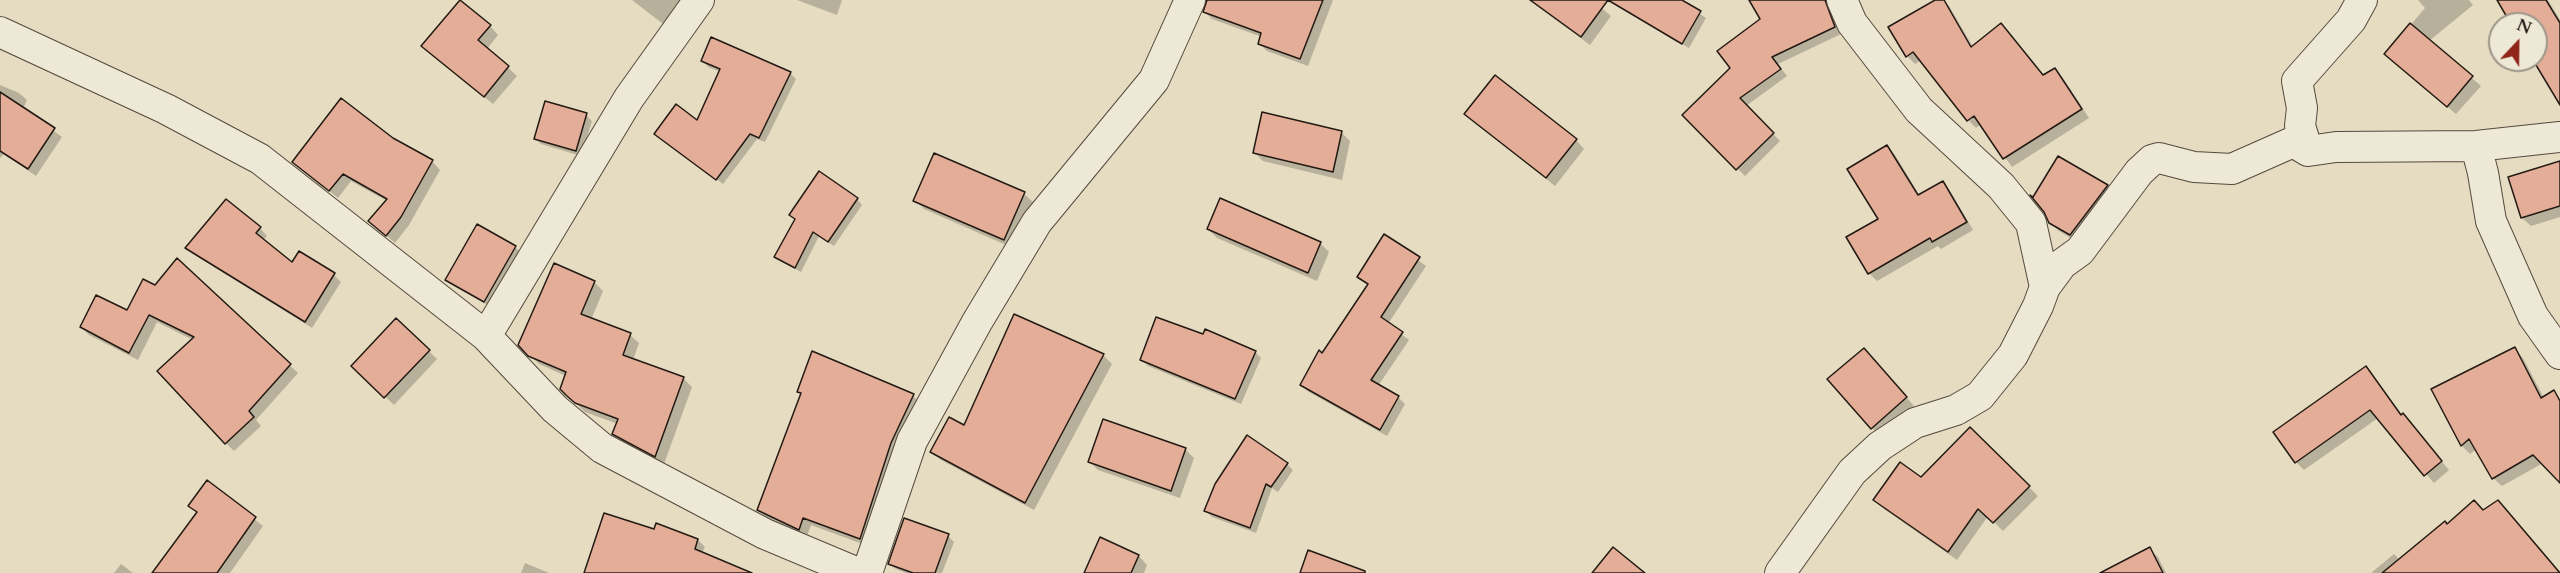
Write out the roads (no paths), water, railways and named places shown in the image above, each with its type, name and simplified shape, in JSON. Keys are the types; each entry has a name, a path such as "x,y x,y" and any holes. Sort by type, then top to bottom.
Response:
{"street":[{"path":"486,336 629,98 699,0"},
{"path":"867,573 912,441 977,322 1037,222 1154,80 1190,0"},
{"path":"1842,0 1852,23 1919,110 2001,186 2031,223 2045,287"},
{"path":"2308,151 2300,126 2302,108 2297,81 2351,20 2362,0"},
{"path":"0,32 166,109 260,159 486,336 555,409 602,448 765,534 858,573"},
{"path":"1780,573 1852,472 1880,446 1915,423 1956,410 1980,396 2013,355 2045,287 2062,264 2080,251 2139,172 2152,160 2159,158 2194,168 2232,170 2293,142 2308,151 2336,147 2476,146 2560,137"},
{"path":"2476,146 2492,221 2533,316 2560,354"}]}
